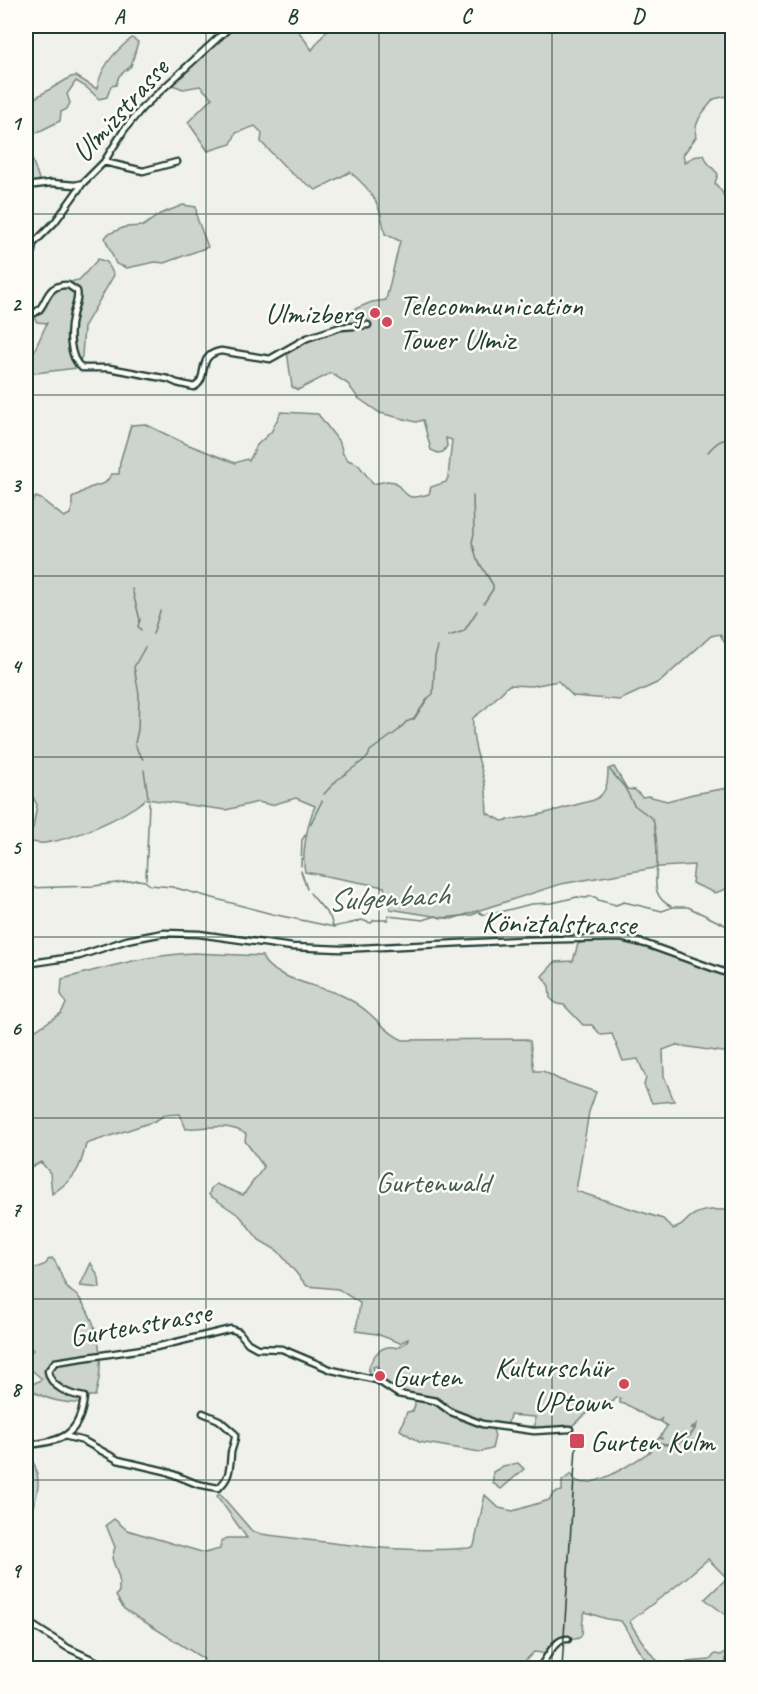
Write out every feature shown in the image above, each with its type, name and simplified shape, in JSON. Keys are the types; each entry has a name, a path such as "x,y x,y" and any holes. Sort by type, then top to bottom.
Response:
{"street":[{"name":"Ulmizstrasse","path":"26,186 83,183 104,162 124,130 142,108 231,26"},
{"path":"104,162 143,171 177,162"},
{"path":"83,183 51,227 34,242 26,291 29,311 32,314 39,310 47,295 56,287 68,285 77,291 70,341 75,359 82,368 109,368 168,379 177,384 194,387 200,382 206,358 215,352 270,359 307,338 341,327 368,325"},
{"path":"73,185 76,192"},
{"name":"Köniztalstrasse","path":"26,964 79,956 127,940 164,933 200,934 292,947 341,949 522,940 621,938 646,944 732,975"},
{"name":"Gurtenstrasse","path":"64,1436 75,1428 84,1397 61,1388 51,1380 48,1371 55,1362 156,1347 231,1329 239,1332 248,1343 257,1348 282,1349 332,1370 377,1380 398,1394 436,1401 452,1412 482,1424 534,1431 570,1429"},
{"path":"26,1445 64,1436 84,1441 118,1460 165,1471 216,1489 221,1486 230,1469 231,1452 236,1440 235,1434 222,1422 202,1413"},
{"path":"26,1621 105,1668"},
{"path":"539,1668 558,1642 568,1639"}],"green space":[{"path":"233,26 295,26 312,50 330,26 363,28 363,26 732,26 732,95 714,99 707,107 696,126 696,137 683,155 685,163 693,157 704,155 718,174 715,183 722,192 732,214 732,640 724,642 720,634 711,636 661,681 620,700 573,696 558,681 532,686 509,685 473,718 473,727 486,787 487,813 502,821 538,815 594,800 604,791 608,769 614,767 627,789 635,790 642,797 648,796 667,801 728,788 732,769 732,887 715,893 692,883 694,865 660,867 561,884 452,919 390,909 384,887 305,872 306,838 315,806 296,798 271,805 258,802 226,810 146,799 98,827 84,832 45,843 26,841 33,828 37,805 32,795 26,762 26,495 28,500 33,501 36,497 41,499 64,517 70,514 72,498 89,488 105,483 112,474 119,474 120,462 131,425 145,424 184,443 235,463 247,459 249,461 257,445 271,432 281,412 318,414 340,443 343,454 348,460 358,464 373,484 395,482 406,494 417,497 429,494 431,487 446,482 448,477 452,440 446,438 447,446 443,452 438,453 431,450 423,420 416,422 380,413 358,398 348,384 331,373 298,390 292,387 287,351 317,336 348,325 352,310 372,302 386,300 400,241 385,234 375,199 350,172 316,190 291,173 261,142 262,133 255,126 236,133 231,144 208,151 188,122 212,98 200,86 183,89 167,83"},
{"path":"132,38 138,42 131,66 119,76 116,85 111,86 107,97 99,99 76,81 67,94 70,103 67,109 61,112 60,121 26,138 26,103 76,76 97,89 101,74 109,61"},
{"path":"30,153 40,182 26,185 26,154"},
{"path":"183,205 196,207 197,218 208,247 164,263 155,262 127,268 116,264 105,238 108,234 125,227 143,226 160,214"},
{"path":"98,259 107,262 114,275 84,327 82,356 77,368 35,373 31,370 31,358 47,323 37,322 34,318 53,290 79,280"},
{"path":"587,940 636,941 732,974 732,1052 676,1045 663,1050 664,1076 674,1101 652,1103 644,1085 646,1078 638,1059 623,1061 612,1034 601,1035 592,1025 583,1025 564,1005 557,1004 550,998 549,986 542,976 555,962 573,961 578,944"},
{"name":"Gurtenwald","path":"193,953 262,956 274,970 284,975 351,1000 367,1011 389,1032 403,1040 524,1039 530,1041 534,1071 543,1071 560,1080 596,1092 589,1112 576,1191 663,1219 673,1229 699,1212 732,1211 732,1620 705,1599 727,1578 708,1559 630,1621 638,1636 658,1661 668,1664 667,1668 658,1666 644,1657 621,1621 585,1612 581,1636 564,1639 550,1654 534,1652 521,1665 513,1668 201,1668 204,1659 124,1609 116,1596 119,1591 119,1578 112,1558 115,1547 106,1525 114,1519 127,1530 205,1553 220,1549 221,1541 227,1538 247,1538 217,1496 220,1494 252,1531 261,1534 391,1549 469,1548 474,1546 485,1495 499,1508 513,1511 549,1500 554,1493 562,1491 562,1481 571,1474 576,1480 584,1483 604,1478 651,1451 649,1442 661,1448 662,1445 678,1443 688,1438 692,1434 697,1424 685,1439 668,1444 656,1442 659,1438 663,1439 660,1437 667,1426 660,1421 662,1418 659,1421 648,1417 620,1403 620,1398 616,1397 614,1401 592,1410 572,1426 526,1429 526,1427 535,1426 535,1417 510,1415 507,1427 482,1422 453,1411 443,1403 404,1395 384,1383 377,1366 373,1367 376,1377 380,1379 369,1377 372,1360 380,1351 385,1348 397,1348 408,1339 400,1343 377,1334 356,1331 360,1303 338,1289 307,1286 278,1251 259,1240 240,1216 209,1195 211,1188 216,1184 243,1195 264,1167 245,1141 246,1134 233,1128 186,1129 180,1114 165,1115 155,1121 86,1144 75,1173 52,1194 50,1173 41,1162 26,1170 26,1037 61,1013 66,1004 61,994 62,979 143,959"},
{"path":"52,1258 67,1287 79,1297 87,1310 97,1334 100,1358 98,1384 95,1396 84,1396 83,1403 57,1401 33,1391 31,1385 42,1379 26,1365 26,1349 30,1353 33,1350 26,1342 26,1272 46,1264"},
{"path":"91,1263 99,1278 100,1288 80,1286"},
{"path":"414,1399 436,1402 451,1413 492,1427 495,1436 492,1449 480,1452 419,1442 400,1430 407,1412 413,1411"},
{"path":"26,1452 36,1468 38,1485 34,1503 26,1519"},
{"path":"518,1463 524,1469 501,1489 493,1483 493,1472 503,1466"},
{"path":"727,1651 725,1668 684,1668 687,1662 710,1660 715,1654 721,1655"}],"waterway":[{"path":"708,452 718,442 732,439"},
{"path":"473,496 474,534 472,542 477,559 493,585 484,603"},
{"path":"132,589 140,620 138,626 141,630"},
{"path":"153,634 160,611"},
{"path":"449,636 464,631 477,611"},
{"path":"143,759 135,743 138,730 139,694 134,667 145,647"},
{"path":"324,794 337,780 368,757 370,751 399,730 406,722 414,719 433,694 435,657 438,647"},
{"path":"144,770 148,797"},
{"path":"610,770 626,789"},
{"path":"626,790 634,805 653,819 657,847 657,891 660,897 672,907"},
{"path":"310,825 322,801"},
{"path":"146,879 149,802"},
{"path":"301,866 302,840 306,834"},
{"path":"301,871 307,889"},
{"name":"Sulgenbach","path":"26,888 94,886 138,880 150,885 172,887 272,914 334,927 361,920 371,923 374,920 388,920 388,916 423,920 436,916 441,918 472,915 479,912 484,915 531,904 591,896 616,905 624,902 662,911 673,907 688,907 729,927 728,935 732,947"},
{"path":"310,893 330,917 333,926"}],"railway":[{"path":"562,1668 576,1447"}],"place":[{"name":"Ulmizberg","path":"375,313"},
{"name":"Telecommunication Tower Ulmiz","path":"387,322"},
{"name":"Gurten","path":"380,1376"},
{"name":"Kulturschür UPtown","path":"624,1384"},
{"name":"Gurten Kulm","path":"577,1441"}]}
